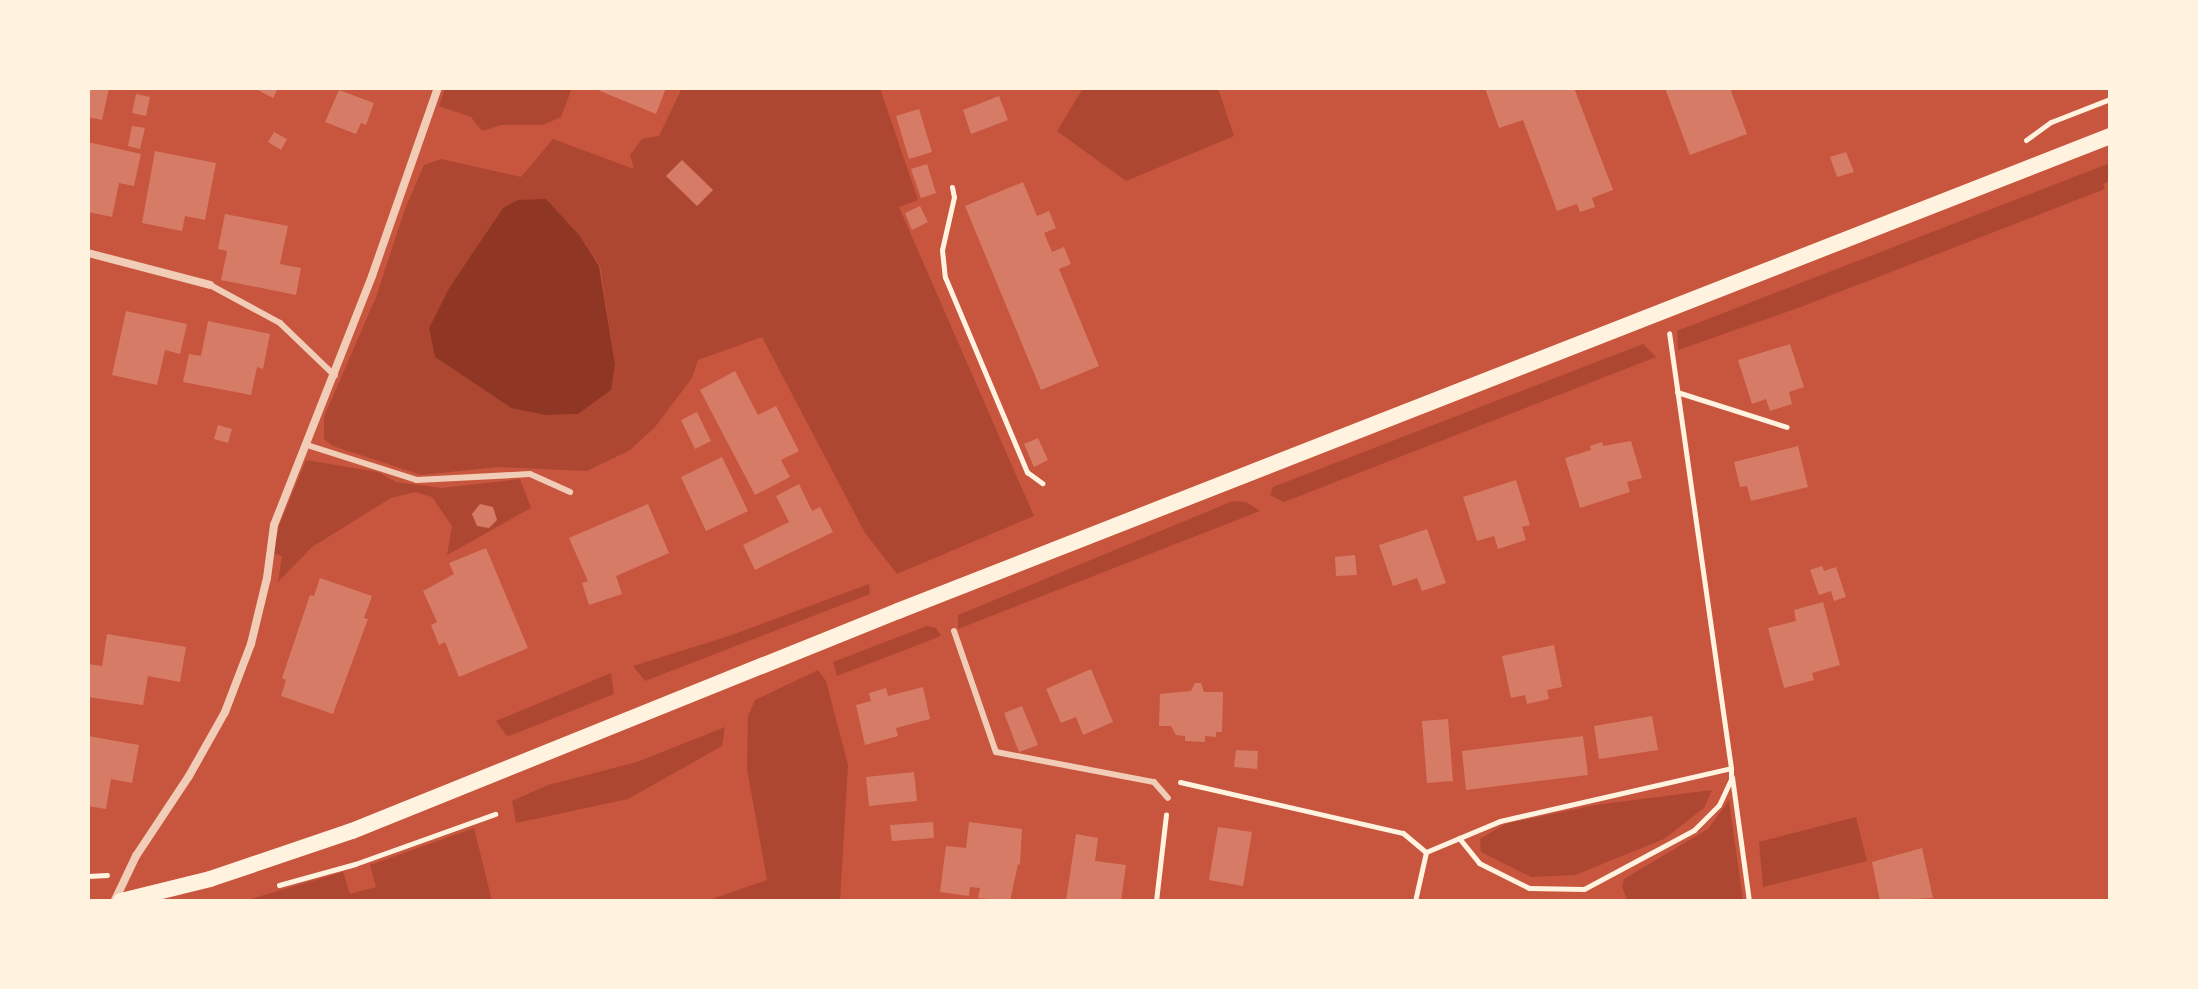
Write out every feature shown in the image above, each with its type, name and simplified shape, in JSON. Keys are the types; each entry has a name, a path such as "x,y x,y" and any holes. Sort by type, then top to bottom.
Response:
{"main road":[{"path":"118,901 146,899 352,831 898,611 2110,136"}],"street":[{"path":"118,901 136,856 189,776 225,712 251,644 267,578 274,525 335,376 438,88"},
{"path":"88,253 210,285"}],"lane":[{"path":"210,285 280,323 335,376"},
{"path":"307,445 417,480 530,474 570,492"},
{"path":"954,631 996,752 1154,782 1168,798"}],"path":[{"path":"952,187 954,197 942,250 945,277 1027,472 1042,483"},
{"path":"1666,312 1749,901"},
{"path":"1677,392 1787,427"},
{"path":"1426,852 1500,821 1731,768"},
{"path":"1459,838 1479,863 1529,888 1584,889 1694,830 1719,805 1731,779 1731,768"},
{"path":"1154,782 1176,781 1403,833 1426,852"},
{"path":"1156,901 1168,798"},
{"path":"277,885 355,864 495,814"},
{"path":"1415,901 1426,852"}],"shaded area":[{"path":"445,88 572,88 561,117 543,125 501,125 482,131 471,117 439,106"},
{"path":"682,88 880,88 918,200 899,207 1034,516 897,574 865,533 762,337 698,360 692,378 655,427 630,450 587,471 498,467 421,475 333,446 324,439 324,417 376,297 405,209 424,165 441,159 521,177 553,139 634,169 630,155 642,139 659,136","holes":["503,208 580,236 600,266 615,364 578,414 545,415 511,408 435,357 429,328 449,288"]},
{"path":"1083,88 1218,88 1234,136 1126,181 1057,131"},
{"path":"2110,163 2110,181 2103,184 2105,189 1798,308 1678,350 1677,331"},
{"path":"546,199 580,236 599,266 615,364 611,390 578,414 545,415 511,408 435,357 429,328 449,288 503,208 518,200"},
{"path":"1643,344 1656,357 1284,502 1270,495 1273,487"},
{"path":"306,460 378,472 396,482 442,488 520,479 531,508 447,555 452,526 432,497 415,492 391,498 312,547 278,582 282,556 273,553 279,526"},
{"path":"1233,501 1246,502 1260,511 958,629 958,615"},
{"path":"869,584 870,594 645,681 633,666 729,636"},
{"path":"927,626 936,628 941,636 837,676 833,662"},
{"path":"818,670 826,681 848,765 840,901 706,901 767,880 747,769 748,716 755,700"},
{"path":"611,673 614,694 512,735 507,736 496,721"},
{"path":"725,727 722,746 628,799 516,823 512,801 548,785 637,762"},
{"path":"1712,790 1704,808 1664,839 1575,875 1531,877 1481,852 1480,839 1505,824 1595,805"},
{"path":"1729,800 1743,901 1628,901 1622,887 1624,879 1708,829"},
{"path":"1856,817 1867,861 1763,887 1759,842"},
{"path":"474,828 492,901 244,901 343,872 350,894 376,887 370,865"}],"building":[{"path":"88,88 109,88 102,120 88,117"},
{"path":"254,88 278,88 273,98"},
{"path":"601,88 666,88 656,114 600,91"},
{"path":"1485,88 1574,88 1613,190 1592,198 1595,207 1580,212 1577,204 1557,211 1523,120 1499,128"},
{"path":"1665,88 1730,88 1747,134 1690,155"},
{"path":"339,90 374,103 366,125 361,123 356,134 325,122"},
{"path":"136,94 150,97 146,116 132,113"},
{"path":"999,96 1008,120 971,134 963,110"},
{"path":"919,109 932,152 909,159 896,116"},
{"path":"132,126 145,128 140,149 128,146"},
{"path":"274,132 287,139 281,150 268,142"},
{"path":"88,142 141,154 134,186 119,183 112,217 88,212"},
{"path":"155,151 216,163 205,220 185,216 182,231 142,223"},
{"path":"1846,152 1854,172 1837,177 1830,157"},
{"path":"682,160 713,190 697,206 666,176"},
{"path":"927,164 936,193 921,198 911,169"},
{"path":"1023,182 1037,216 1049,211 1056,228 1044,233 1052,252 1064,247 1071,264 1059,269 1099,366 1041,390 965,206"},
{"path":"920,206 928,222 912,230 905,213"},
{"path":"225,214 288,226 280,264 301,268 296,295 221,280 227,251 218,249"},
{"path":"126,311 187,324 180,354 165,350 157,385 112,375"},
{"path":"208,321 270,334 263,369 257,367 251,395 183,382 189,354 201,356"},
{"path":"1790,344 1804,387 1789,392 1792,404 1770,411 1766,399 1752,404 1738,360"},
{"path":"735,371 758,415 776,406 799,451 781,460 790,477 755,495 700,390"},
{"path":"697,412 711,441 695,449 681,420"},
{"path":"218,425 232,429 228,443 214,439"},
{"path":"1038,438 1048,460 1034,467 1024,444"},
{"path":"1631,441 1642,478 1627,482 1630,492 1580,508 1565,458 1591,450 1590,446 1602,442 1603,446"},
{"path":"1798,446 1808,487 1751,501 1747,486 1740,487 1734,462"},
{"path":"722,457 748,511 706,531 681,477"},
{"path":"1516,480 1530,525 1522,527 1526,540 1498,549 1494,536 1477,541 1463,497"},
{"path":"799,484 812,511 820,507 833,532 755,570 743,545 789,522 776,496"},
{"path":"480,504 493,507 497,520 489,528 477,526 472,514"},
{"path":"648,504 669,553 616,576 622,594 589,605 582,583 588,581 569,538"},
{"path":"1427,529 1446,583 1422,591 1417,578 1393,586 1379,545"},
{"path":"486,548 528,648 459,677 445,642 439,645 431,625 437,622 423,591 454,574 449,563"},
{"path":"1355,555 1357,575 1336,576 1335,557"},
{"path":"1822,566 1824,571 1836,567 1846,597 1834,601 1831,591 1819,595 1810,570"},
{"path":"320,578 372,596 364,618 368,619 333,714 281,696 286,680 282,678 310,595 314,596"},
{"path":"1823,602 1840,665 1812,673 1814,680 1784,688 1768,628 1796,621 1794,610"},
{"path":"107,634 186,647 180,682 148,676 143,705 88,697 88,664 102,666"},
{"path":"1554,645 1562,687 1547,690 1549,699 1527,704 1525,695 1511,698 1502,656"},
{"path":"1091,669 1113,722 1083,735 1076,717 1061,723 1046,689"},
{"path":"1195,683 1201,683 1204,692 1223,692 1222,732 1216,732 1216,737 1205,736 1205,742 1185,741 1185,736 1176,735 1171,726 1159,726 1160,694 1191,691"},
{"path":"923,687 930,719 896,728 898,736 865,745 856,705 871,701 869,693 886,688 888,696"},
{"path":"1022,706 1038,745 1019,752 1004,713"},
{"path":"1652,716 1658,750 1599,759 1594,726"},
{"path":"1448,719 1453,781 1427,783 1422,721"},
{"path":"88,736 139,745 132,783 111,779 106,809 88,806"},
{"path":"1583,736 1588,775 1466,790 1462,751"},
{"path":"1236,750 1258,751 1257,769 1234,767"},
{"path":"914,772 917,801 869,806 866,777"},
{"path":"933,822 934,838 892,841 890,825"},
{"path":"969,822 1022,829 1020,865 1010,901 978,898 980,888 970,887 969,896 940,892 946,846 966,848"},
{"path":"1218,827 1252,832 1243,886 1209,880"},
{"path":"1076,834 1098,838 1095,861 1126,865 1121,901 1066,901"},
{"path":"1922,848 1933,898 1880,901 1872,862"}]}
